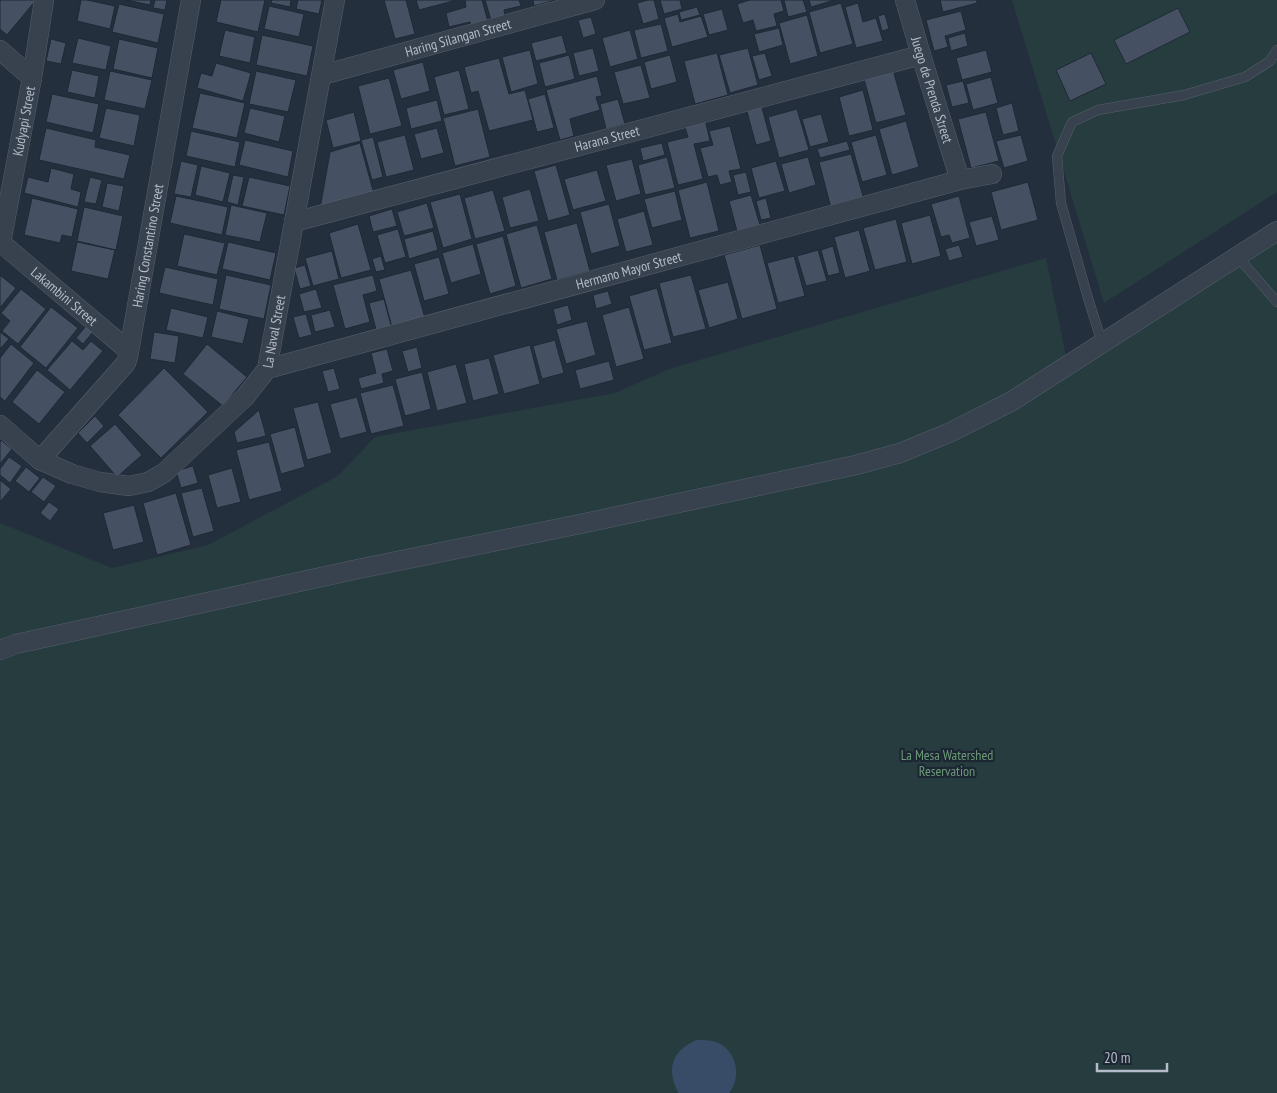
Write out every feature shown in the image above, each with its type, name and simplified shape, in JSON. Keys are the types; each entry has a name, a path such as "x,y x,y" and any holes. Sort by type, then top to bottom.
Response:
{"street":[{"name":"Kudyapi Street","path":"0,243 32,78 44,0"},
{"name":"Haring Constantino Street","path":"40,460 126,363 191,0"},
{"name":"La Naval Street","path":"0,425 40,460 72,474 100,482 129,486 148,482 164,473 245,397 267,369 335,0"},
{"name":"Haring Silangan Street","path":"322,75 595,0"},
{"name":"Juego de Prenda Street","path":"905,0 920,55 960,180"},
{"path":"0,50 32,78"},
{"name":"Harana Street","path":"294,222 920,55"},
{"name":"Hermano Mayor Street","path":"267,369 960,180 992,174"},
{"path":"0,650 16,644 358,569 595,521 856,465 900,453 951,432 1012,401 1277,231"},
{"name":"Lakambini Street","path":"0,243 129,350"}],"lane":[{"path":"1102,343 1061,202 1057,156 1072,122 1098,110 1184,95 1245,77 1270,61 1277,50"},
{"path":"1237,256 1277,302"}],"green space":[{"path":"1012,0 1277,0 1277,192 1104,303"},
{"name":"La Mesa Watershed Reservation","path":"1277,236 1277,1093 0,1093 0,523 112,568 208,545 338,476 375,437 615,393 669,369 1046,258 1066,356"}],"water":[{"path":"696,1040 716,1042 729,1051 733,1057 736,1072 733,1087 729,1093 678,1092 672,1076 674,1062 681,1050"}],"building":[{"path":"0,0 36,0 7,35 0,29"},
{"path":"81,0 115,6 110,29 77,21"},
{"path":"126,0 151,0 150,5"},
{"path":"155,0 167,0 165,10 153,8"},
{"path":"221,0 265,0 258,32 216,22"},
{"path":"272,0 291,0 290,7 271,3"},
{"path":"298,0 322,0 319,14 296,9"},
{"path":"384,0 406,0 415,34 395,39"},
{"path":"416,0 457,0 419,10"},
{"path":"465,0 482,0 489,25 472,30 470,22 449,27 446,13 466,7"},
{"path":"485,0 519,0 521,6 504,10 505,17 491,20"},
{"path":"533,0 556,0 534,6"},
{"path":"654,0 659,19 643,24 637,3"},
{"path":"660,0 680,0 682,9 664,14"},
{"path":"750,0 781,0 784,11 774,14 777,26 756,31 753,20 743,23 737,4"},
{"path":"784,0 803,0 807,12 788,17"},
{"path":"809,0 835,0 811,7"},
{"path":"940,0 977,0 977,3 943,12"},
{"path":"841,3 853,44 820,53 809,12"},
{"path":"858,3 863,22 876,18 883,41 856,48 845,7"},
{"path":"119,4 164,14 158,43 112,32"},
{"path":"269,6 304,14 299,37 264,29"},
{"path":"697,7 700,15 681,20 679,12"},
{"path":"1178,8 1190,32 1126,64 1114,40"},
{"path":"722,9 728,30 709,35 703,14"},
{"path":"961,11 966,30 945,36 948,47 934,51 926,20"},
{"path":"678,14 680,22 701,16 708,37 672,47 664,18"},
{"path":"885,14 889,29 882,31 878,16"},
{"path":"807,15 818,56 790,64 779,23"},
{"path":"591,17 596,34 583,38 578,20"},
{"path":"661,24 668,51 641,58 634,30"},
{"path":"779,28 783,45 759,52 754,34"},
{"path":"225,30 255,37 250,63 219,56"},
{"path":"630,30 638,59 610,67 602,38"},
{"path":"965,33 968,46 951,51 948,38"},
{"path":"262,35 313,46 307,76 256,65"},
{"path":"562,35 567,53 536,61 531,43"},
{"path":"78,38 111,46 106,70 72,63"},
{"path":"51,39 66,43 61,64 46,61"},
{"path":"119,39 158,48 152,78 113,69"},
{"path":"593,48 599,71 579,76 573,53"},
{"path":"748,48 758,85 730,93 719,55"},
{"path":"530,50 538,84 511,92 502,57"},
{"path":"986,50 992,72 962,80 956,58"},
{"path":"717,53 728,95 695,104 684,61"},
{"path":"765,53 772,76 759,80 752,56"},
{"path":"1091,53 1106,84 1070,101 1056,70"},
{"path":"569,55 575,79 545,87 539,63"},
{"path":"670,55 677,82 651,89 644,62"},
{"path":"499,58 509,94 525,90 533,120 489,131 478,91 471,93 464,67"},
{"path":"423,62 430,91 401,99 393,70"},
{"path":"216,63 251,73 243,101 197,88 201,73 212,76"},
{"path":"641,65 650,98 623,104 614,72"},
{"path":"72,70 99,76 95,98 67,92"},
{"path":"459,70 469,109 444,115 434,77"},
{"path":"893,70 906,115 876,123 864,79"},
{"path":"110,71 152,80 145,109 104,100"},
{"path":"256,71 296,80 288,112 249,104"},
{"path":"597,76 602,96 596,97 600,110 570,119 574,136 560,140 546,90"},
{"path":"991,77 998,103 973,110 966,84"},
{"path":"389,78 402,126 370,134 358,86"},
{"path":"963,81 969,103 952,107 946,85"},
{"path":"863,90 873,130 849,136 839,97"},
{"path":"200,93 245,103 237,138 192,128"},
{"path":"52,94 99,104 93,133 46,122"},
{"path":"545,94 554,128 537,132 528,99"},
{"path":"618,99 625,124 606,129 600,104"},
{"path":"437,100 442,121 411,129 406,108"},
{"path":"1012,103 1019,131 1003,135 996,108"},
{"path":"761,104 771,141 756,145 746,108"},
{"path":"106,108 140,115 134,146 99,138"},
{"path":"250,108 285,116 279,142 244,133"},
{"path":"478,109 490,157 455,166 443,118"},
{"path":"797,109 809,150 779,158 768,117"},
{"path":"354,112 361,141 333,148 326,120"},
{"path":"986,112 999,161 971,168 958,119"},
{"path":"821,114 829,142 810,147 802,119"},
{"path":"705,119 710,141 694,144 703,179 678,185 667,142 688,137 684,124"},
{"path":"906,121 919,167 892,175 879,129"},
{"path":"730,126 741,169 729,171 732,182 720,185 717,175 708,177 700,148 713,145 709,131"},
{"path":"46,128 96,140 95,147 130,155 124,179 39,160"},
{"path":"437,128 444,153 421,159 414,134"},
{"path":"191,131 240,142 235,167 186,156"},
{"path":"405,135 414,170 386,177 377,142"},
{"path":"876,135 887,175 862,182 851,142"},
{"path":"1021,135 1028,161 1004,168 996,141"},
{"path":"373,137 383,177 372,180 361,140"},
{"path":"245,140 293,151 288,177 239,165"},
{"path":"847,141 850,150 820,158 817,149"},
{"path":"360,143 374,194 320,209 330,152"},
{"path":"662,143 665,155 643,161 640,148"},
{"path":"851,154 865,203 832,212 819,162"},
{"path":"667,157 675,188 645,195 638,165"},
{"path":"808,157 816,185 789,193 781,164"},
{"path":"632,159 641,194 616,201 606,165"},
{"path":"181,161 198,165 191,197 174,194"},
{"path":"776,161 785,191 759,198 751,168"},
{"path":"556,165 570,215 548,221 534,171"},
{"path":"201,166 230,173 223,202 195,195"},
{"path":"51,168 74,174 71,189 81,192 78,207 24,193 28,177 48,182"},
{"path":"597,170 606,201 573,210 564,179"},
{"path":"746,172 751,192 738,195 733,175"},
{"path":"233,175 244,177 238,205 227,202"},
{"path":"90,177 102,180 96,204 84,202"},
{"path":"249,177 290,186 284,215 242,206"},
{"path":"707,182 719,231 690,238 678,190"},
{"path":"1028,182 1038,220 1001,230 991,192"},
{"path":"107,183 124,186 119,211 102,207"},
{"path":"530,189 539,221 510,228 502,197"},
{"path":"493,190 505,231 475,239 464,198"},
{"path":"675,191 682,220 652,228 644,199"},
{"path":"460,194 472,239 443,248 430,202"},
{"path":"751,195 760,225 737,231 729,201"},
{"path":"176,196 228,207 222,235 170,223"},
{"path":"959,196 970,238 952,243 949,235 941,237 931,204"},
{"path":"32,198 78,209 72,237 62,235 60,243 24,235"},
{"path":"766,198 771,218 761,220 756,201"},
{"path":"427,203 434,228 404,236 397,212"},
{"path":"609,204 620,246 591,254 580,212"},
{"path":"231,205 267,213 260,242 225,235"},
{"path":"84,207 123,216 116,250 77,241"},
{"path":"392,209 397,226 373,232 369,216"},
{"path":"644,211 653,245 626,252 617,219"},
{"path":"930,215 941,256 912,264 901,223"},
{"path":"992,216 999,240 976,246 969,222"},
{"path":"896,219 907,262 875,270 863,228"},
{"path":"577,223 590,271 557,280 544,232"},
{"path":"358,224 371,270 341,278 329,233"},
{"path":"537,225 552,279 521,288 506,234"},
{"path":"398,229 406,257 385,263 377,235"},
{"path":"859,230 870,271 845,278 834,237"},
{"path":"433,231 438,250 409,259 404,239"},
{"path":"184,234 225,243 217,275 177,266"},
{"path":"503,236 516,286 490,294 476,244"},
{"path":"77,242 115,250 108,279 71,271"},
{"path":"228,242 276,253 270,280 222,269"},
{"path":"473,244 481,274 451,283 442,253"},
{"path":"760,245 777,309 742,319 724,255"},
{"path":"959,245 963,257 949,261 945,249"},
{"path":"833,246 840,273 828,276 821,250"},
{"path":"818,250 827,281 806,286 797,256"},
{"path":"332,251 339,279 313,286 305,258"},
{"path":"381,256 385,270 376,272 372,259"},
{"path":"794,256 805,296 778,303 767,263"},
{"path":"439,257 449,294 424,301 414,264"},
{"path":"305,265 311,286 300,289 294,268"},
{"path":"165,267 218,279 213,305 159,293"},
{"path":"411,270 425,318 392,327 379,279"},
{"path":"0,275 16,288 0,308"},
{"path":"226,275 271,285 264,319 219,309"},
{"path":"373,275 377,291 363,295 370,322 345,329 333,285"},
{"path":"691,275 706,329 673,337 659,283"},
{"path":"728,282 738,319 709,328 698,290"},
{"path":"657,288 672,343 644,350 629,296"},
{"path":"21,289 46,309 18,344 2,331 10,321 1,313"},
{"path":"316,289 322,308 304,312 299,294"},
{"path":"608,291 612,304 596,309 593,295"},
{"path":"384,299 392,329 377,333 369,303"},
{"path":"568,305 572,320 557,325 553,309"},
{"path":"51,307 78,328 46,368 20,347"},
{"path":"629,307 644,359 616,367 602,315"},
{"path":"171,308 208,317 203,338 166,330"},
{"path":"330,310 335,327 315,332 311,315"},
{"path":"217,311 249,319 243,344 211,337"},
{"path":"306,314 312,335 299,338 293,317"},
{"path":"587,321 596,355 566,364 556,329"},
{"path":"86,326 93,332 83,344 76,338"},
{"path":"0,332 9,339 0,349"},
{"path":"154,332 179,336 175,363 150,359"},
{"path":"555,340 564,373 542,379 533,346"},
{"path":"72,341 83,350 91,341 103,351 70,390 47,370"},
{"path":"11,344 34,363 5,401 0,397 0,358"},
{"path":"207,344 247,377 223,406 183,374"},
{"path":"530,345 540,384 504,394 493,355"},
{"path":"417,347 422,368 408,372 402,351"},
{"path":"387,349 393,371 382,374 384,383 361,389 358,378 376,373 371,353"},
{"path":"489,358 499,394 473,401 464,364"},
{"path":"609,361 614,380 580,389 575,370"},
{"path":"456,364 467,403 437,411 427,372"},
{"path":"164,368 208,412 161,458 118,415"},
{"path":"334,368 340,389 328,392 322,371"},
{"path":"37,370 65,392 39,424 12,402"},
{"path":"422,372 431,409 405,416 395,379"},
{"path":"393,385 404,426 371,434 360,393"},
{"path":"357,397 367,432 340,439 330,404"},
{"path":"318,402 332,453 307,460 293,408"},
{"path":"259,410 266,436 237,443 234,432"},
{"path":"95,416 104,426 87,443 78,433"},
{"path":"115,424 142,455 117,477 90,446"},
{"path":"295,427 305,467 281,474 270,434"},
{"path":"1,440 12,449 0,464 0,442"},
{"path":"269,442 282,491 249,500 236,450"},
{"path":"9,457 22,466 10,483 0,475 0,469"},
{"path":"193,466 198,483 181,488 176,471"},
{"path":"26,467 40,478 29,492 15,481"},
{"path":"232,468 241,502 217,508 208,475"},
{"path":"43,477 56,486 44,502 31,492"},
{"path":"0,480 11,489 0,502"},
{"path":"202,488 214,531 193,537 181,493"},
{"path":"176,493 191,545 157,555 143,503"},
{"path":"49,502 59,509 50,521 40,513"},
{"path":"134,505 144,542 113,550 103,513"}]}
